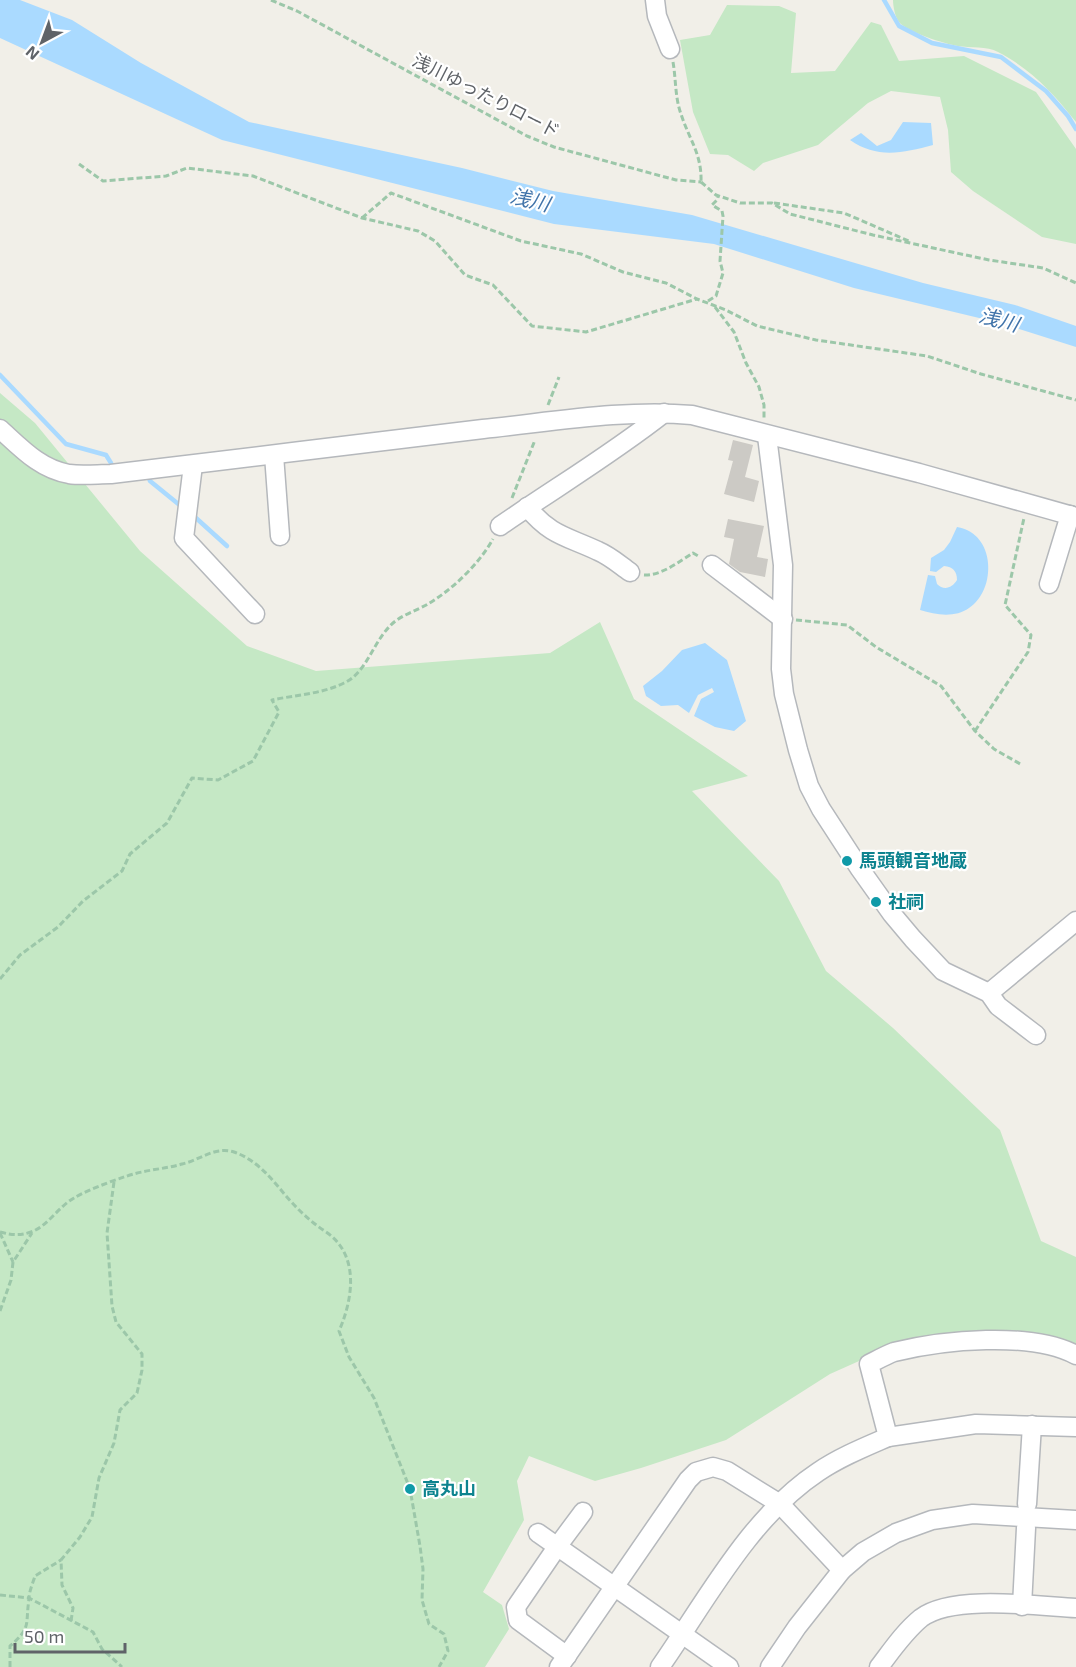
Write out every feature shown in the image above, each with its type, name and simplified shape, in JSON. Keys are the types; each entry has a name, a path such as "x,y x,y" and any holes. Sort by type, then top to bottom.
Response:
{"street":[{"path":"655,0 657,16 670,50"},
{"path":"500,526 626,443 664,413"},
{"path":"0,429 31,458 50,469 70,474 111,474 386,440 629,414 664,413 692,416 919,473 1073,516 1049,584"},
{"path":"767,436 782,546 783,619 780,652 784,694 809,786 820,809 892,914 913,939 943,971 989,993 998,1006 1036,1035"},
{"path":"274,455 280,536"},
{"path":"193,465 184,538 255,614"},
{"path":"527,507 541,524 560,536 601,552 630,572"},
{"path":"712,565 783,619"},
{"path":"989,993 1076,921"},
{"path":"888,1437 869,1364 892,1353 943,1343 982,1340 1015,1341 1063,1348 1076,1355"},
{"path":"660,1667 744,1545 780,1504 818,1472 888,1437 976,1424 1076,1428"},
{"path":"1027,1504 1032,1425"},
{"path":"583,1512 516,1606 518,1620 563,1661 688,1480 696,1472 713,1467 727,1471 780,1504 842,1569"},
{"path":"770,1667 797,1627 842,1569 863,1552 896,1533 932,1521 974,1514 1076,1520"},
{"path":"1022,1606 1026,1528"},
{"path":"538,1533 729,1667"},
{"path":"879,1667 905,1633 923,1616 945,1608 975,1604 1076,1608"}],"path":[{"name":"浅川ゆったりロード","path":"271,0 297,11 527,136 554,147 676,180 701,182"},
{"path":"670,50 680,112 698,152 702,170 701,182 716,195 740,203 772,203 844,213 895,233 915,244"},
{"path":"79,164 103,181 166,177 187,168 253,176 362,218 418,231 435,241 465,275 492,285 532,326 586,332 697,300"},
{"path":"362,218 391,193 521,242 581,254 623,272 666,283 697,300 713,304 757,326 816,340 927,356 981,374 1076,400"},
{"path":"706,301 716,296 722,279 720,246 722,211 712,205 717,200 716,195"},
{"path":"772,203 790,214 915,244 989,260 1043,268 1076,283"},
{"path":"713,304 734,332 746,363 759,387 764,405 767,436"},
{"path":"0,979 20,955 58,927 84,901 122,871 130,854 167,823 192,778 218,780 253,761 279,712 272,700 322,691 344,683 361,672 370,651 390,624 430,603 461,578 485,552 500,526 559,377"},
{"path":"975,731 1028,652 1031,635 1005,605 1027,504"},
{"path":"630,572 648,576 666,569 693,553 712,565"},
{"path":"783,619 847,625 876,647 941,686 975,731 994,749 1022,765"},
{"path":"0,1311 11,1280 13,1262 33,1232 73,1199 140,1173 184,1164 212,1152 232,1152 253,1161 267,1173 311,1222 333,1236 346,1253 350,1267 350,1292 346,1316 339,1331 349,1357 374,1398 410,1488 423,1569 422,1600 429,1624 444,1634 448,1651 439,1667"},
{"path":"10,1667 10,1646 22,1635 28,1623 28,1598 35,1576 61,1560 80,1537 92,1517 99,1478 114,1443 120,1410 137,1394 142,1370 142,1354 116,1323 112,1306 107,1233 114,1182"},
{"path":"0,1233 16,1236 33,1232"},
{"path":"0,1233 13,1262"},
{"path":"61,1560 62,1585 73,1608 71,1621"},
{"path":"0,1595 28,1598 93,1632 102,1649 122,1667"}],"green space":[{"path":"893,0 1076,0 1076,122 1041,83 1021,66 994,50 952,45 903,26 894,11"},
{"path":"727,5 779,6 796,13 791,73 835,71 871,22 881,25 899,61 964,56 1036,92 1076,149 1076,244 1042,237 973,191 951,172 948,130 940,97 891,91 868,103 818,145 763,163 754,171 728,155 710,154 693,112 680,40 710,35"},
{"path":"0,393 35,423 140,551 247,646 316,671 550,653 600,622 634,699 748,776 692,791 779,881 826,971 893,1028 1000,1130 1041,1241 1076,1257 1076,1348 895,1345 830,1374 726,1440 641,1468 595,1481 529,1456 517,1481 524,1520 483,1592 502,1605 509,1629 485,1667 0,1667"}],"water":[{"name":"浅川","path":"0,0 20,0 72,20 141,63 249,122 462,168 553,191 692,215 923,283 1015,305 1076,326 1076,347 1000,323 854,288 714,244 554,224 222,140 0,38"},
{"path":"903,122 931,123 933,145 890,153 870,150 850,140 861,133 877,146 891,140"},
{"path":"957,527 970,531 985,551 988,576 984,589 978,600 969,608 958,613 939,614 920,610 928,575 935,576 937,584 945,588 953,585 957,580 954,570 950,567 944,566 936,572 930,571 931,558 944,550"},
{"path":"705,643 727,660 746,721 734,731 715,727 694,716 701,699 714,692 712,688 698,695 689,713 678,705 661,706 646,696 643,686 662,671 682,650"}],"building":[{"path":"733,440 753,445 745,477 759,481 754,502 724,494 733,461 728,460"},
{"path":"728,519 764,526 757,557 768,559 765,577 740,572 729,564 734,539 724,537"}],"waterway":[{"path":"884,0 899,26 932,43 1001,57 1046,91 1076,129"},
{"path":"0,375 66,444 106,455 111,463"},
{"path":"146,476 148,475 150,481 182,507"},
{"path":"196,518 227,546"}],"place":[{"name":"馬頭観音地蔵","path":"847,861"},
{"name":"社祠","path":"876,902"},
{"name":"高丸山","path":"410,1489"}]}
